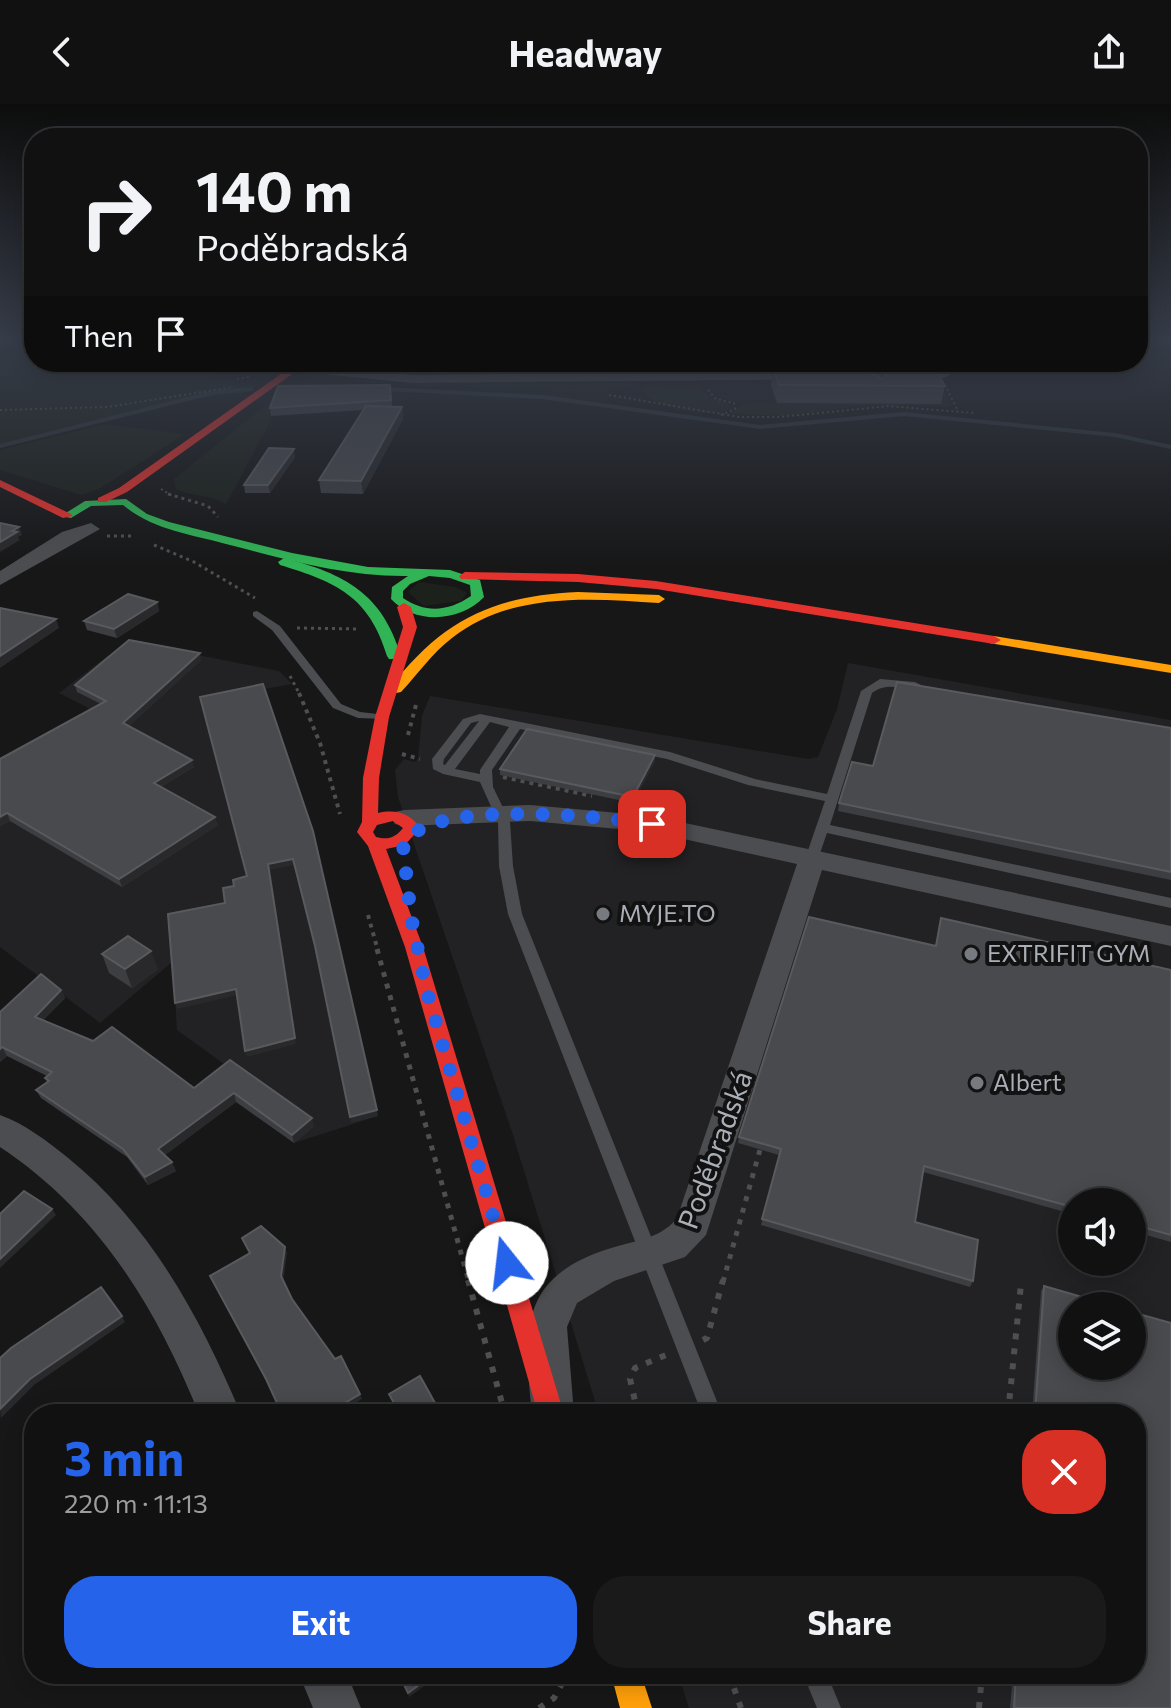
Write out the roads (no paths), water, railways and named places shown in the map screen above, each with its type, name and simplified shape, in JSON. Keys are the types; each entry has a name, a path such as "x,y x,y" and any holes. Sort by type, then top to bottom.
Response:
{"main road":[{"path":"122,518 241,416"},
{"path":"0,483 30,496 67,519 122,518 165,525 365,571 427,569 465,576 578,578 656,585 1171,669"},
{"path":"30,496 95,502 122,518 367,581 400,603 430,613 450,612"},
{"path":"67,519 95,502"},
{"path":"284,562 343,584 375,606 389,628 392,641 393,673 389,697"},
{"path":"404,826 370,822 374,760 382,717 410,627 400,603 401,585 427,569"},
{"path":"465,576 479,587 474,601"},
{"path":"389,697 428,629 450,612 513,589 551,586 659,599 1114,679"},
{"path":"389,697 449,634 497,608 576,596 659,599"},
{"path":"374,760 389,808 404,826"},
{"name":"Poděbradská","path":"370,822 365,835 375,843 427,992 549,1404"},
{"path":"375,843 394,844 404,826"},
{"name":"Poděbradská","path":"404,826 403,862 427,992"},
{"path":"629,1684 636,1708"}],"street":[{"path":"0,579 54,545 122,518"},
{"path":"0,572 59,532 67,519"},
{"path":"404,826 502,814 552,814 627,821 1171,936"},
{"name":"Poděbradská","path":"551,1404 546,1339 554,1305 572,1281 584,1273 676,1245 693,1224 812,859"},
{"path":"0,1129 54,1165 88,1195 140,1256 179,1324 215,1404"},
{"path":"327,1684 337,1708"}],"lane":[{"path":"257,614 276,628 337,706 358,715 382,717"},
{"path":"812,859 870,687 887,681 927,688"},
{"path":"484,779 447,771 487,718 670,756 752,782 832,799"},
{"path":"517,724 484,773 484,779 502,814 515,914 708,1404"},
{"path":"823,828 1171,903"},
{"path":"819,1684 829,1708"}],"waterway":[{"path":"0,446 120,416"},
{"path":"679,416 760,427 883,416"},
{"path":"923,416 1115,435 1171,447"}],"place":[{"name":"MYJE.TO","path":"603,914"},
{"name":"EXTRIFIT GYM","path":"971,954"},
{"name":"Albert","path":"977,1083"}]}
